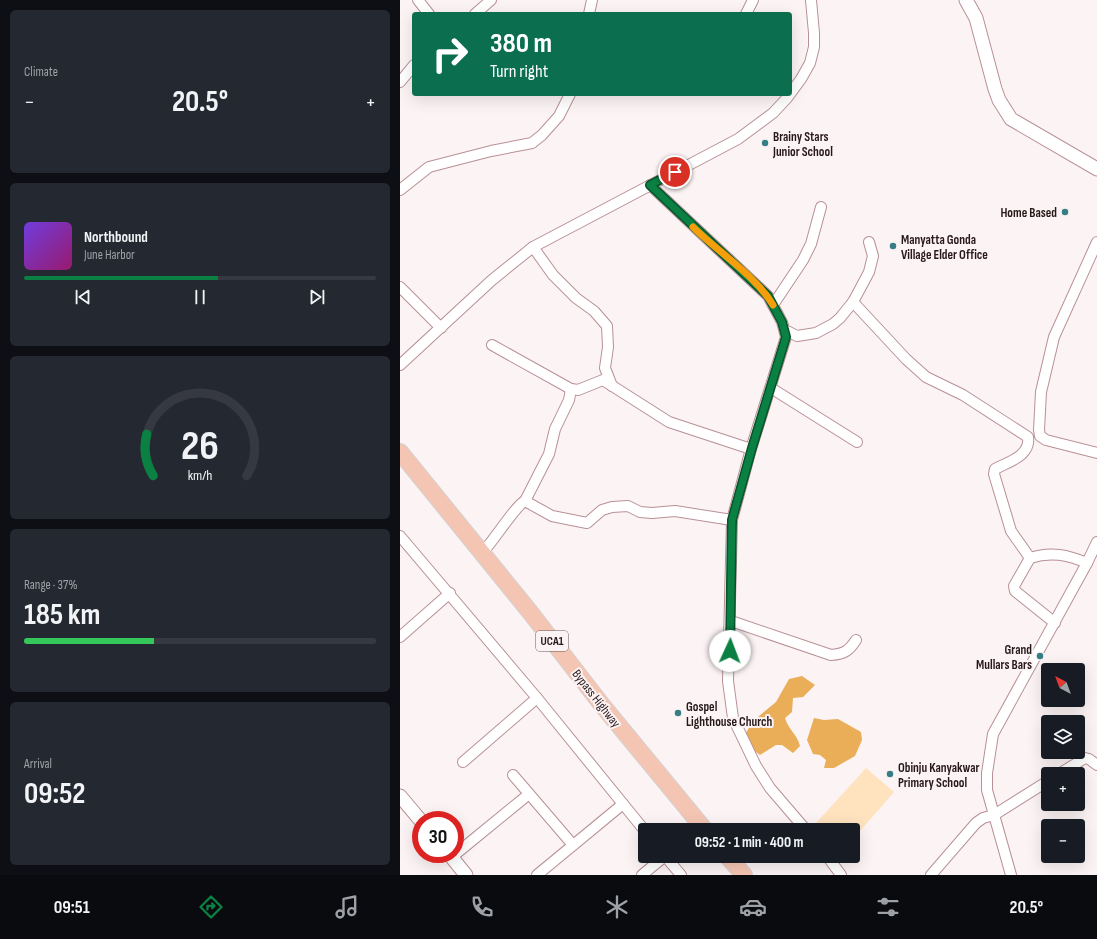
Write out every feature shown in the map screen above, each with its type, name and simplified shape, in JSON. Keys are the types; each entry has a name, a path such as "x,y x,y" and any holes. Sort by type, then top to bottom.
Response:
{"main road":[{"name":"Bypass Highway","path":"400,452 698,823"},
{"path":"733,863 744,875"}],"street":[{"path":"418,0 427,12"},
{"path":"477,12 491,0"},
{"path":"589,12 592,0"},
{"path":"747,12 753,0"},
{"path":"792,92 801,80 810,63 814,47 811,0"},
{"path":"966,0 976,18 999,100 1011,118 1097,169"},
{"path":"400,82 412,67"},
{"path":"400,190 430,166 491,150 532,143 542,135 559,116 569,96"},
{"path":"400,365 492,280 533,247 738,139 773,113 789,96"},
{"path":"650,185 768,296 785,330 786,337 772,388 752,448 732,520 731,621 728,681 733,718 756,766 770,788 800,823"},
{"path":"773,305 803,260 811,244 821,207"},
{"path":"785,330 797,336 824,329 833,324 853,302 864,283 872,264 873,256 869,242"},
{"path":"1097,242 1054,337 1041,392 1039,430 1040,436 1046,440 1097,453"},
{"path":"533,247 553,275 576,298 594,311 607,326 608,348 604,368 612,386"},
{"path":"400,287 441,328"},
{"path":"853,302 906,359 926,377 963,395 1028,437 1028,445 1024,452 995,469 994,474 1011,531 1030,558"},
{"path":"492,345 571,389 578,390 603,380 669,422 752,448"},
{"path":"772,388 857,442"},
{"path":"482,553 494,541 519,506 525,501 549,454 555,429 569,400 571,389"},
{"path":"525,501 552,516 587,523 602,510 612,507 628,506 640,512 652,513 675,511 732,520"},
{"path":"400,536 537,698 639,823"},
{"path":"1011,875 994,816 987,782 993,734 1055,623 1097,542"},
{"path":"1055,623 1017,594 1014,586 1030,558 1041,554 1068,555 1087,563"},
{"path":"400,637 450,594"},
{"path":"731,621 831,655 840,655 849,651 856,640"},
{"path":"463,762 537,698"},
{"path":"1070,767 1084,758 1090,759 1097,765"},
{"path":"513,775 573,845"},
{"path":"931,875 976,823 983,818 994,816 1041,786"},
{"path":"464,846 529,794"},
{"path":"400,796 413,811"},
{"path":"537,875 624,804"},
{"path":"457,863 466,875"},
{"path":"642,875 657,863"},
{"path":"671,863 681,875"},
{"path":"832,863 841,875"}],"shaded area":[{"path":"802,676 815,685 803,697 793,698 792,712 785,718 800,746 793,753 782,745 776,745 760,755 749,747 744,736 753,721 776,702 789,679"},
{"path":"814,718 824,720 838,719 861,732 862,740 855,756 834,768 824,768 826,760 820,755 813,754 807,740"},
{"path":"866,768 894,792 860,831 860,823 816,823"}],"slow traffic":[{"path":"693,227 768,296 773,305"}],"place":[{"name":"Brainy Stars Junior School","path":"765,143"},
{"name":"Home Based","path":"1065,212"},
{"name":"Manyatta Gonda Village Elder Office","path":"893,246"},
{"name":"Grand Mullars Bars","path":"1040,656"},
{"name":"Gospel Lighthouse Church","path":"678,713"},
{"name":"Obinju Kanyakwar Primary School","path":"890,774"}],"route":[{"path":"675,172 650,185 697,231 736,265 768,296 782,322 786,337 732,520 730,651"}]}
